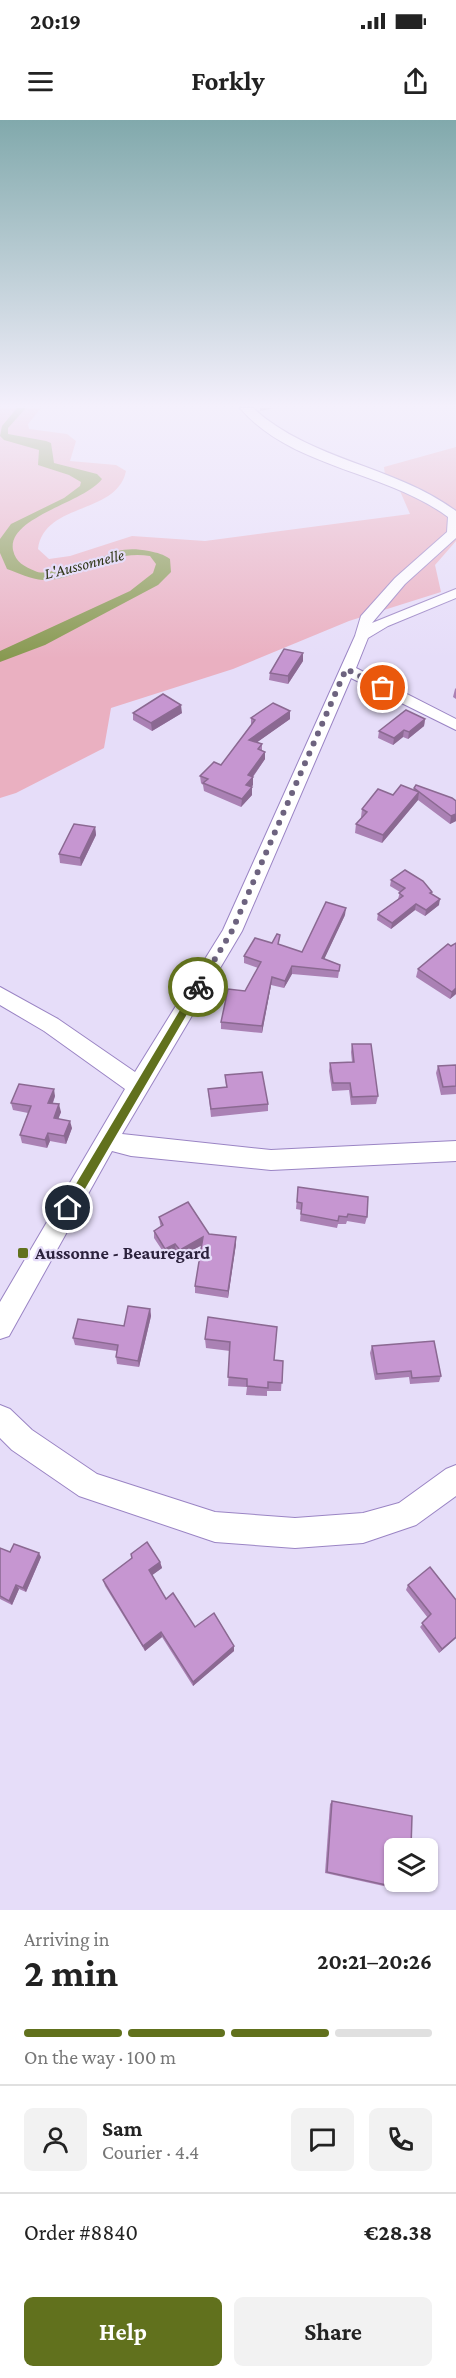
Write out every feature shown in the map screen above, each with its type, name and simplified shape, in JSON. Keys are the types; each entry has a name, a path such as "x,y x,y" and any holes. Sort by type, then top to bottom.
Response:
{"street":[{"path":"0,1327 106,1140 232,931 362,636 366,619 400,581 454,533 455,516 426,496 414,492"},
{"path":"362,636 383,623 456,593"},
{"path":"346,669 456,725"},
{"path":"0,995 51,1025 138,1086"},
{"path":"106,1140 130,1146 271,1160 456,1150"},
{"path":"0,1419 22,1440 89,1486 215,1527 295,1533 363,1528 406,1515 456,1479"}],"shaded area":[{"path":"0,492 113,492 96,503 53,523 43,534 38,549 49,559 70,556 132,536 205,541 410,514 400,492 456,492 456,541 435,565 441,592 349,621 233,669 111,708 104,748 16,793 0,798"},
{"path":"73,492 87,492 48,511 22,528 14,538 13,550 21,564 39,572 64,571 118,551 137,549 155,552 170,559 171,572 158,585 45,645 0,662 0,651 130,591 153,573 156,564 150,556 135,555 107,561 57,579 43,580 7,569 0,553 0,539 11,524"}],"building":[{"path":"284,649 303,653 288,676 270,673"},
{"path":"163,694 181,705 151,723 133,713"},
{"path":"273,703 290,711 249,740 262,744 258,749 265,752 248,775 253,777 246,785 252,787 242,799 203,783 208,779 200,776 214,762 221,765 255,720 251,718"},
{"path":"406,710 425,719 409,732 404,730 394,738 379,731"},
{"path":"401,785 419,792 383,835 356,824 367,812 362,809 378,789 393,795"},
{"path":"416,785 452,798 456,801 456,814 451,816 414,788"},
{"path":"74,824 95,827 80,858 59,854"},
{"path":"405,870 423,881 432,892 430,893 440,899 426,910 416,904 392,923 378,914 403,896 399,893 405,888 391,880"},
{"path":"326,902 346,908 322,958 340,965 339,971 292,966 285,981 272,977 262,1026 221,1022 228,989 245,991 261,962 244,956 255,938 272,943 277,934 280,935 278,944 302,952"},
{"path":"456,943 456,988 452,992 418,969 448,944 451,946"},
{"path":"352,1044 371,1044 378,1096 352,1097 350,1083 333,1083 330,1063 354,1062"},
{"path":"456,1065 456,1086 443,1087 438,1066"},
{"path":"262,1072 268,1104 211,1109 208,1089 227,1087 225,1075"},
{"path":"19,1084 54,1089 48,1103 59,1104 54,1118 70,1121 64,1136 48,1133 45,1140 20,1135 31,1106 11,1103"},
{"path":"298,1187 368,1197 367,1217 348,1214 347,1217 339,1216 338,1221 301,1214 302,1203 297,1202"},
{"path":"188,1202 209,1234 236,1237 228,1291 195,1286 203,1237 180,1250 175,1244 165,1249 154,1231 163,1225 159,1217"},
{"path":"128,1306 150,1309 138,1361 116,1357 118,1345 73,1338 78,1319 124,1326"},
{"path":"208,1317 277,1327 274,1360 283,1361 282,1383 268,1382 268,1388 247,1386 247,1379 228,1377 230,1342 205,1339"},
{"path":"434,1341 441,1376 412,1378 411,1371 377,1374 372,1346"},
{"path":"147,1542 160,1562 149,1570 166,1599 173,1593 195,1627 214,1613 234,1646 193,1682 161,1632 143,1646 103,1580 132,1558 131,1554"},
{"path":"14,1544 39,1553 23,1588 16,1585 9,1601 0,1596 0,1548 10,1552"},
{"path":"430,1567 456,1600 456,1637 442,1649 422,1623 431,1614 408,1585"},
{"path":"332,1801 412,1816 411,1838 384,1838 384,1885 327,1872"}],"way so far":[{"path":"198,987 232,931 346,669 383,688"}],"place":[{"name":"Aussonne - Beauregard","path":"23,1253"}],"route":[{"path":"68,1208 198,987"}],"water label":[{"name":"L'Aussonnelle","path":"84,564"}]}
